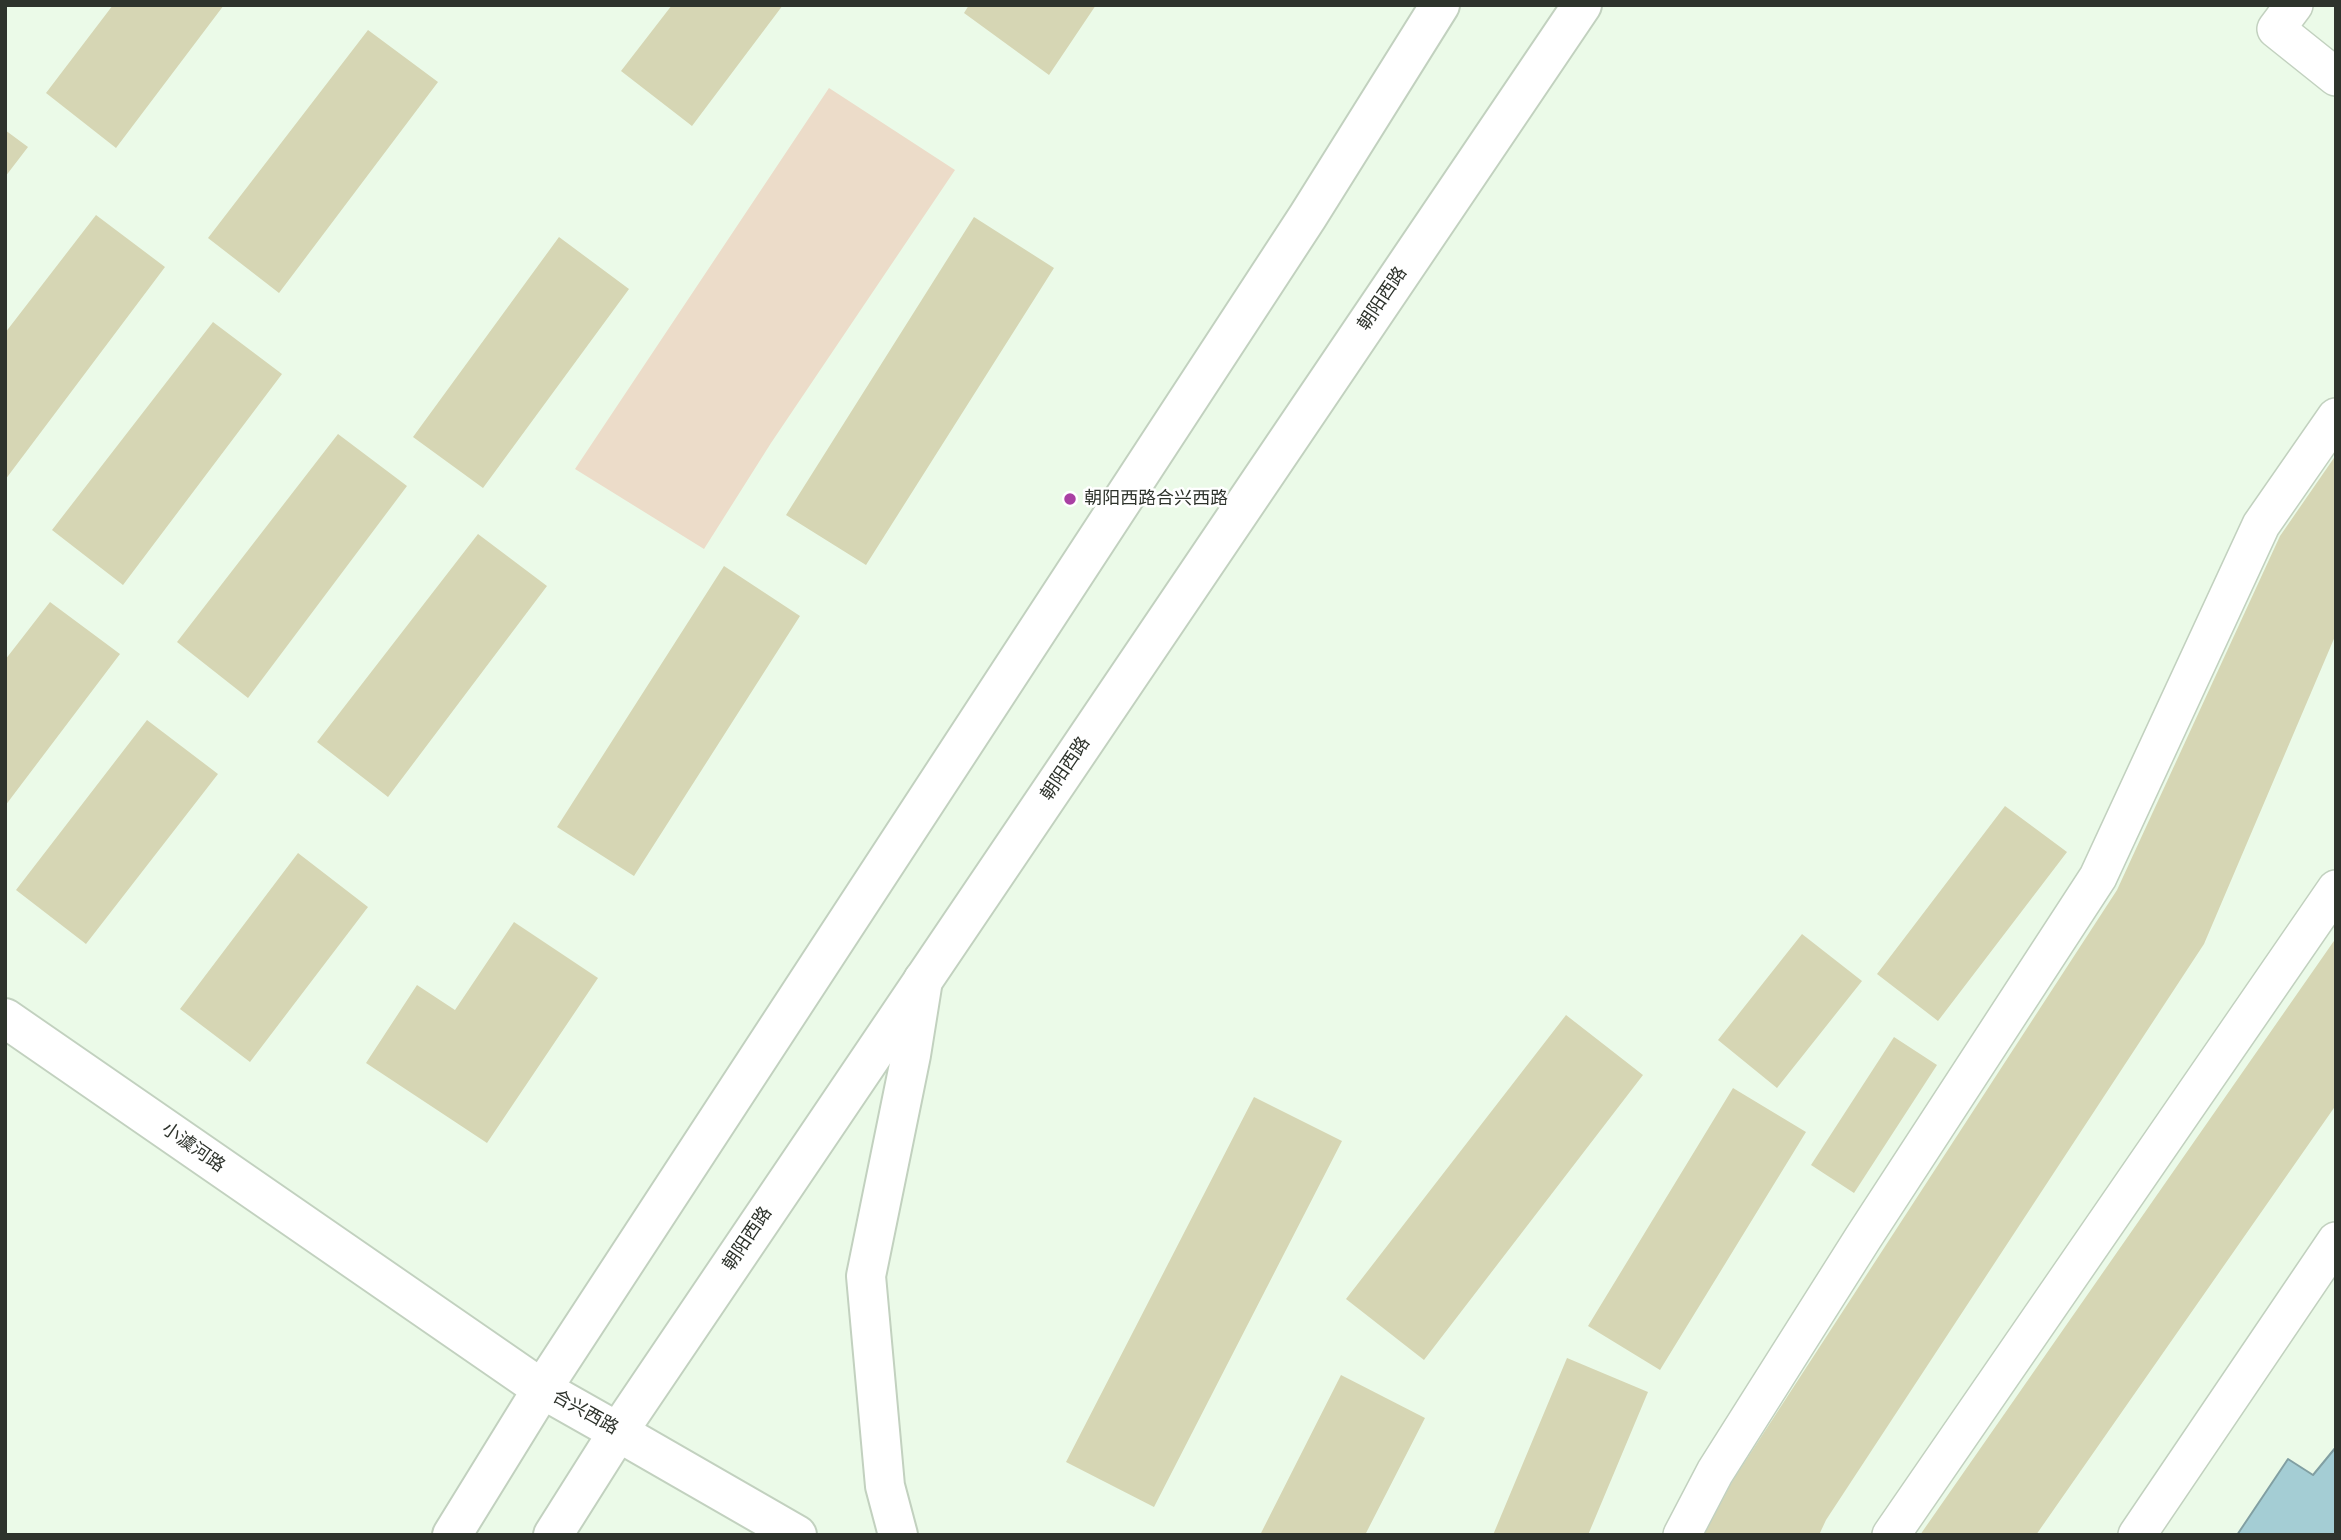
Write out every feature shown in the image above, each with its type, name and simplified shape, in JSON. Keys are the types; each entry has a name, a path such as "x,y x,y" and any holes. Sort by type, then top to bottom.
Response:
{"main road":[{"path":"452,1535 542,1389 1308,216 1440,5"},
{"name":"朝阳西路","path":"553,1535 618,1432 1581,5"},
{"path":"898,1535 885,1486 866,1276 911,1055 923,980"},
{"name":"小澞河路","path":"5,1018 381,1278"},
{"name":"合兴西路","path":"381,1278 542,1389 797,1535"}],"street":[{"path":"2294,5 2276,29 2336,77"},
{"path":"1682,1535 1715,1472 1855,1250 2098,877 2261,525 2336,417"},
{"path":"1891,1535 2336,889"},
{"path":"2137,1535 2336,1241"}],"shaded area":[{"path":"829,88 955,170 771,443 704,549 575,469"}],"water":[{"path":"2336,1447 2336,1535 2237,1535 2288,1459 2313,1475"}],"building":[{"path":"113,5 224,5 116,148 46,93"},
{"path":"672,5 783,5 692,126 621,71"},
{"path":"969,5 1096,5 1049,75 964,13"},
{"path":"368,30 438,82 279,293 208,238"},
{"path":"5,130 28,147 5,177"},
{"path":"96,215 165,267 5,480 5,333"},
{"path":"974,217 1054,268 866,565 786,515"},
{"path":"559,237 629,289 483,488 413,437"},
{"path":"213,322 282,374 123,585 52,530"},
{"path":"338,434 407,486 248,698 177,642"},
{"path":"2336,455 2336,634 2204,944 1826,1520 1819,1535 1704,1535 1733,1480 2117,890 2280,536"},
{"path":"478,534 547,586 388,797 317,742"},
{"path":"724,566 800,616 634,876 557,827"},
{"path":"50,602 120,654 5,806 5,660"},
{"path":"147,720 218,774 86,944 16,890"},
{"path":"2005,806 2067,852 1938,1021 1877,974"},
{"path":"298,853 368,907 250,1062 180,1009"},
{"path":"514,922 598,978 487,1143 366,1063 417,985 455,1010"},
{"path":"1802,934 1862,981 1777,1088 1718,1040"},
{"path":"2336,938 2336,1105 2036,1535 1920,1535"},
{"path":"1566,1015 1643,1075 1424,1360 1346,1299"},
{"path":"1894,1037 1937,1065 1854,1193 1811,1165"},
{"path":"1733,1088 1806,1132 1660,1370 1588,1326"},
{"path":"1254,1097 1342,1141 1154,1507 1066,1462"},
{"path":"1567,1358 1648,1392 1588,1535 1493,1535"},
{"path":"1341,1375 1425,1418 1365,1535 1260,1535"}],"place":[{"name":"朝阳西路合兴西路","path":"1070,499"}]}
